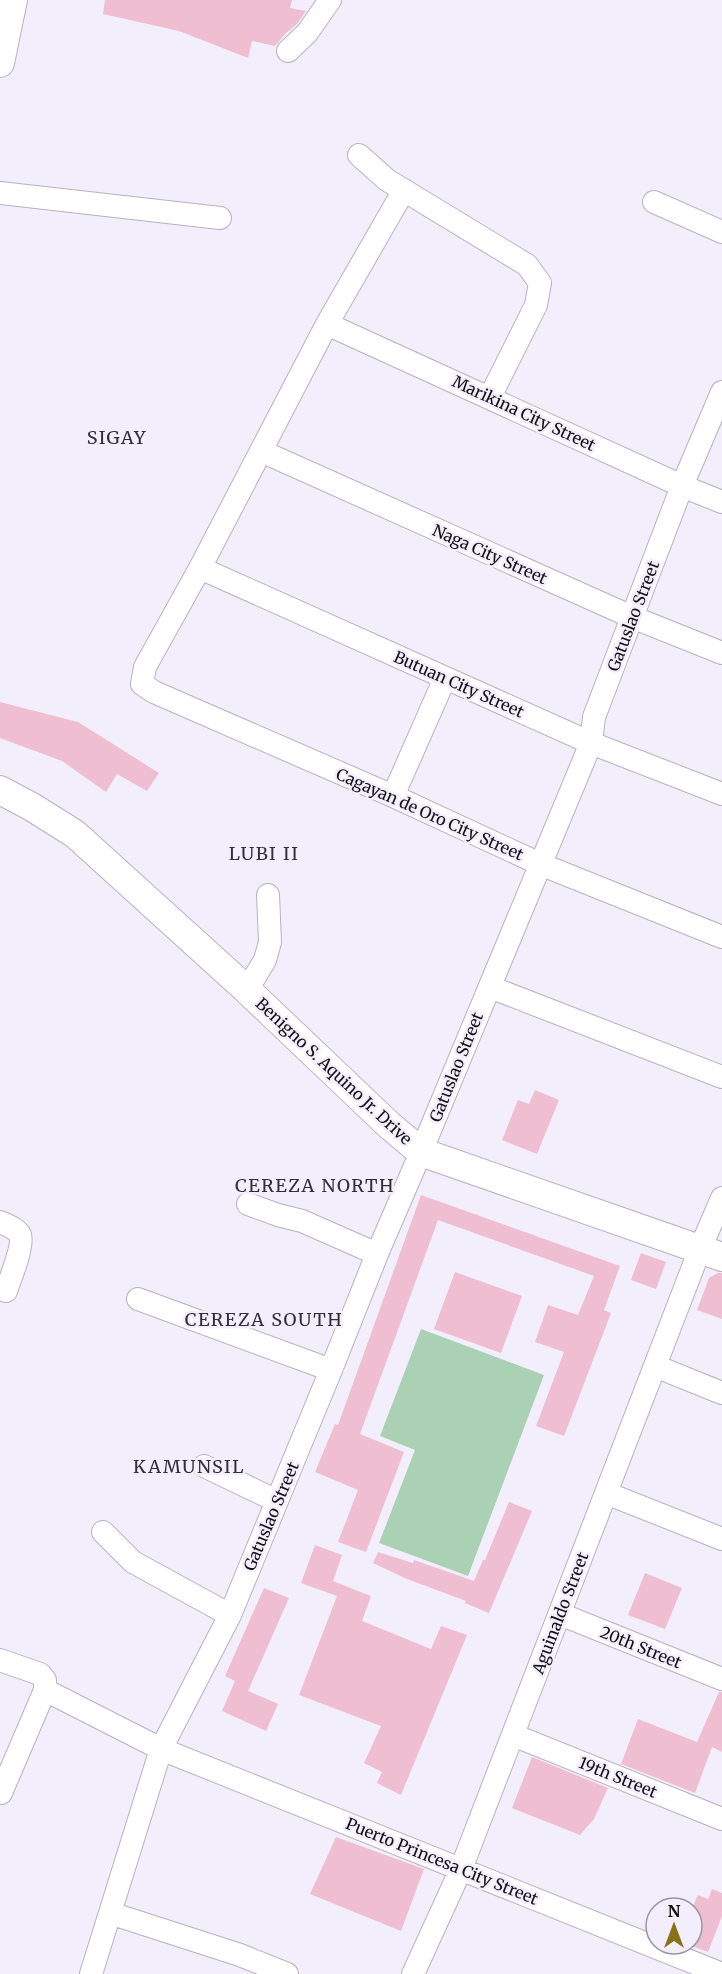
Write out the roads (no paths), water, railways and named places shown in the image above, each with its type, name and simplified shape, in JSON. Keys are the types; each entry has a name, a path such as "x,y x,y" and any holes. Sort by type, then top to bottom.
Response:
{"main road":[{"path":"0,63 13,0"},
{"name":"Benigno S. Aquino Jr. Drive","path":"0,790 75,834 421,1152 711,1253"}],"street":[{"path":"288,51 306,33 330,0"},
{"path":"359,156 377,172 404,190 527,265 540,283 536,305 490,397"},
{"path":"200,568 327,324 404,190"},
{"path":"0,193 220,218"},
{"path":"654,202 722,232"},
{"name":"Marikina City Street","path":"327,324 682,486 722,502"},
{"name":"Gatuslao Street","path":"91,1974 161,1749 230,1615 332,1370 377,1254 591,743 594,717 682,486 722,392"},
{"name":"Naga City Street","path":"261,451 632,617 722,652"},
{"name":"Butuan City Street","path":"200,568 591,743 722,794"},
{"name":"Cagayan de Oro City Street","path":"200,568 145,667 142,684 154,692 393,796 540,864 722,937"},
{"path":"393,796 445,678"},
{"path":"247,990 265,960 270,942 268,895"},
{"path":"490,987 722,1077"},
{"name":"Aguinaldo Street","path":"413,1974 461,1869 655,1366 711,1253 722,1198"},
{"path":"248,1204 302,1221 377,1254"},
{"path":"0,1222 19,1233 21,1242 6,1292"},
{"path":"138,1299 332,1370"},
{"path":"655,1366 722,1393"},
{"path":"204,1466 277,1500"},
{"path":"606,1493 722,1539"},
{"path":"103,1532 133,1562 230,1615"},
{"name":"20th Street","path":"560,1614 722,1679"},
{"path":"0,1660 40,1674 45,1680 45,1690 7,1761 1,1793"},
{"name":"Puerto Princesa City Street","path":"45,1690 161,1749 722,1974"},
{"name":"19th Street","path":"513,1735 722,1819"},
{"path":"110,1913 240,1955 287,1974"}],"district":[{"name":"SIGAY","path":"117,437"},
{"name":"LUBI II","path":"264,853"},
{"name":"CEREZA NORTH","path":"315,1185"},
{"name":"CEREZA SOUTH","path":"264,1319"},
{"name":"KAMUNSIL","path":"189,1466"}]}
